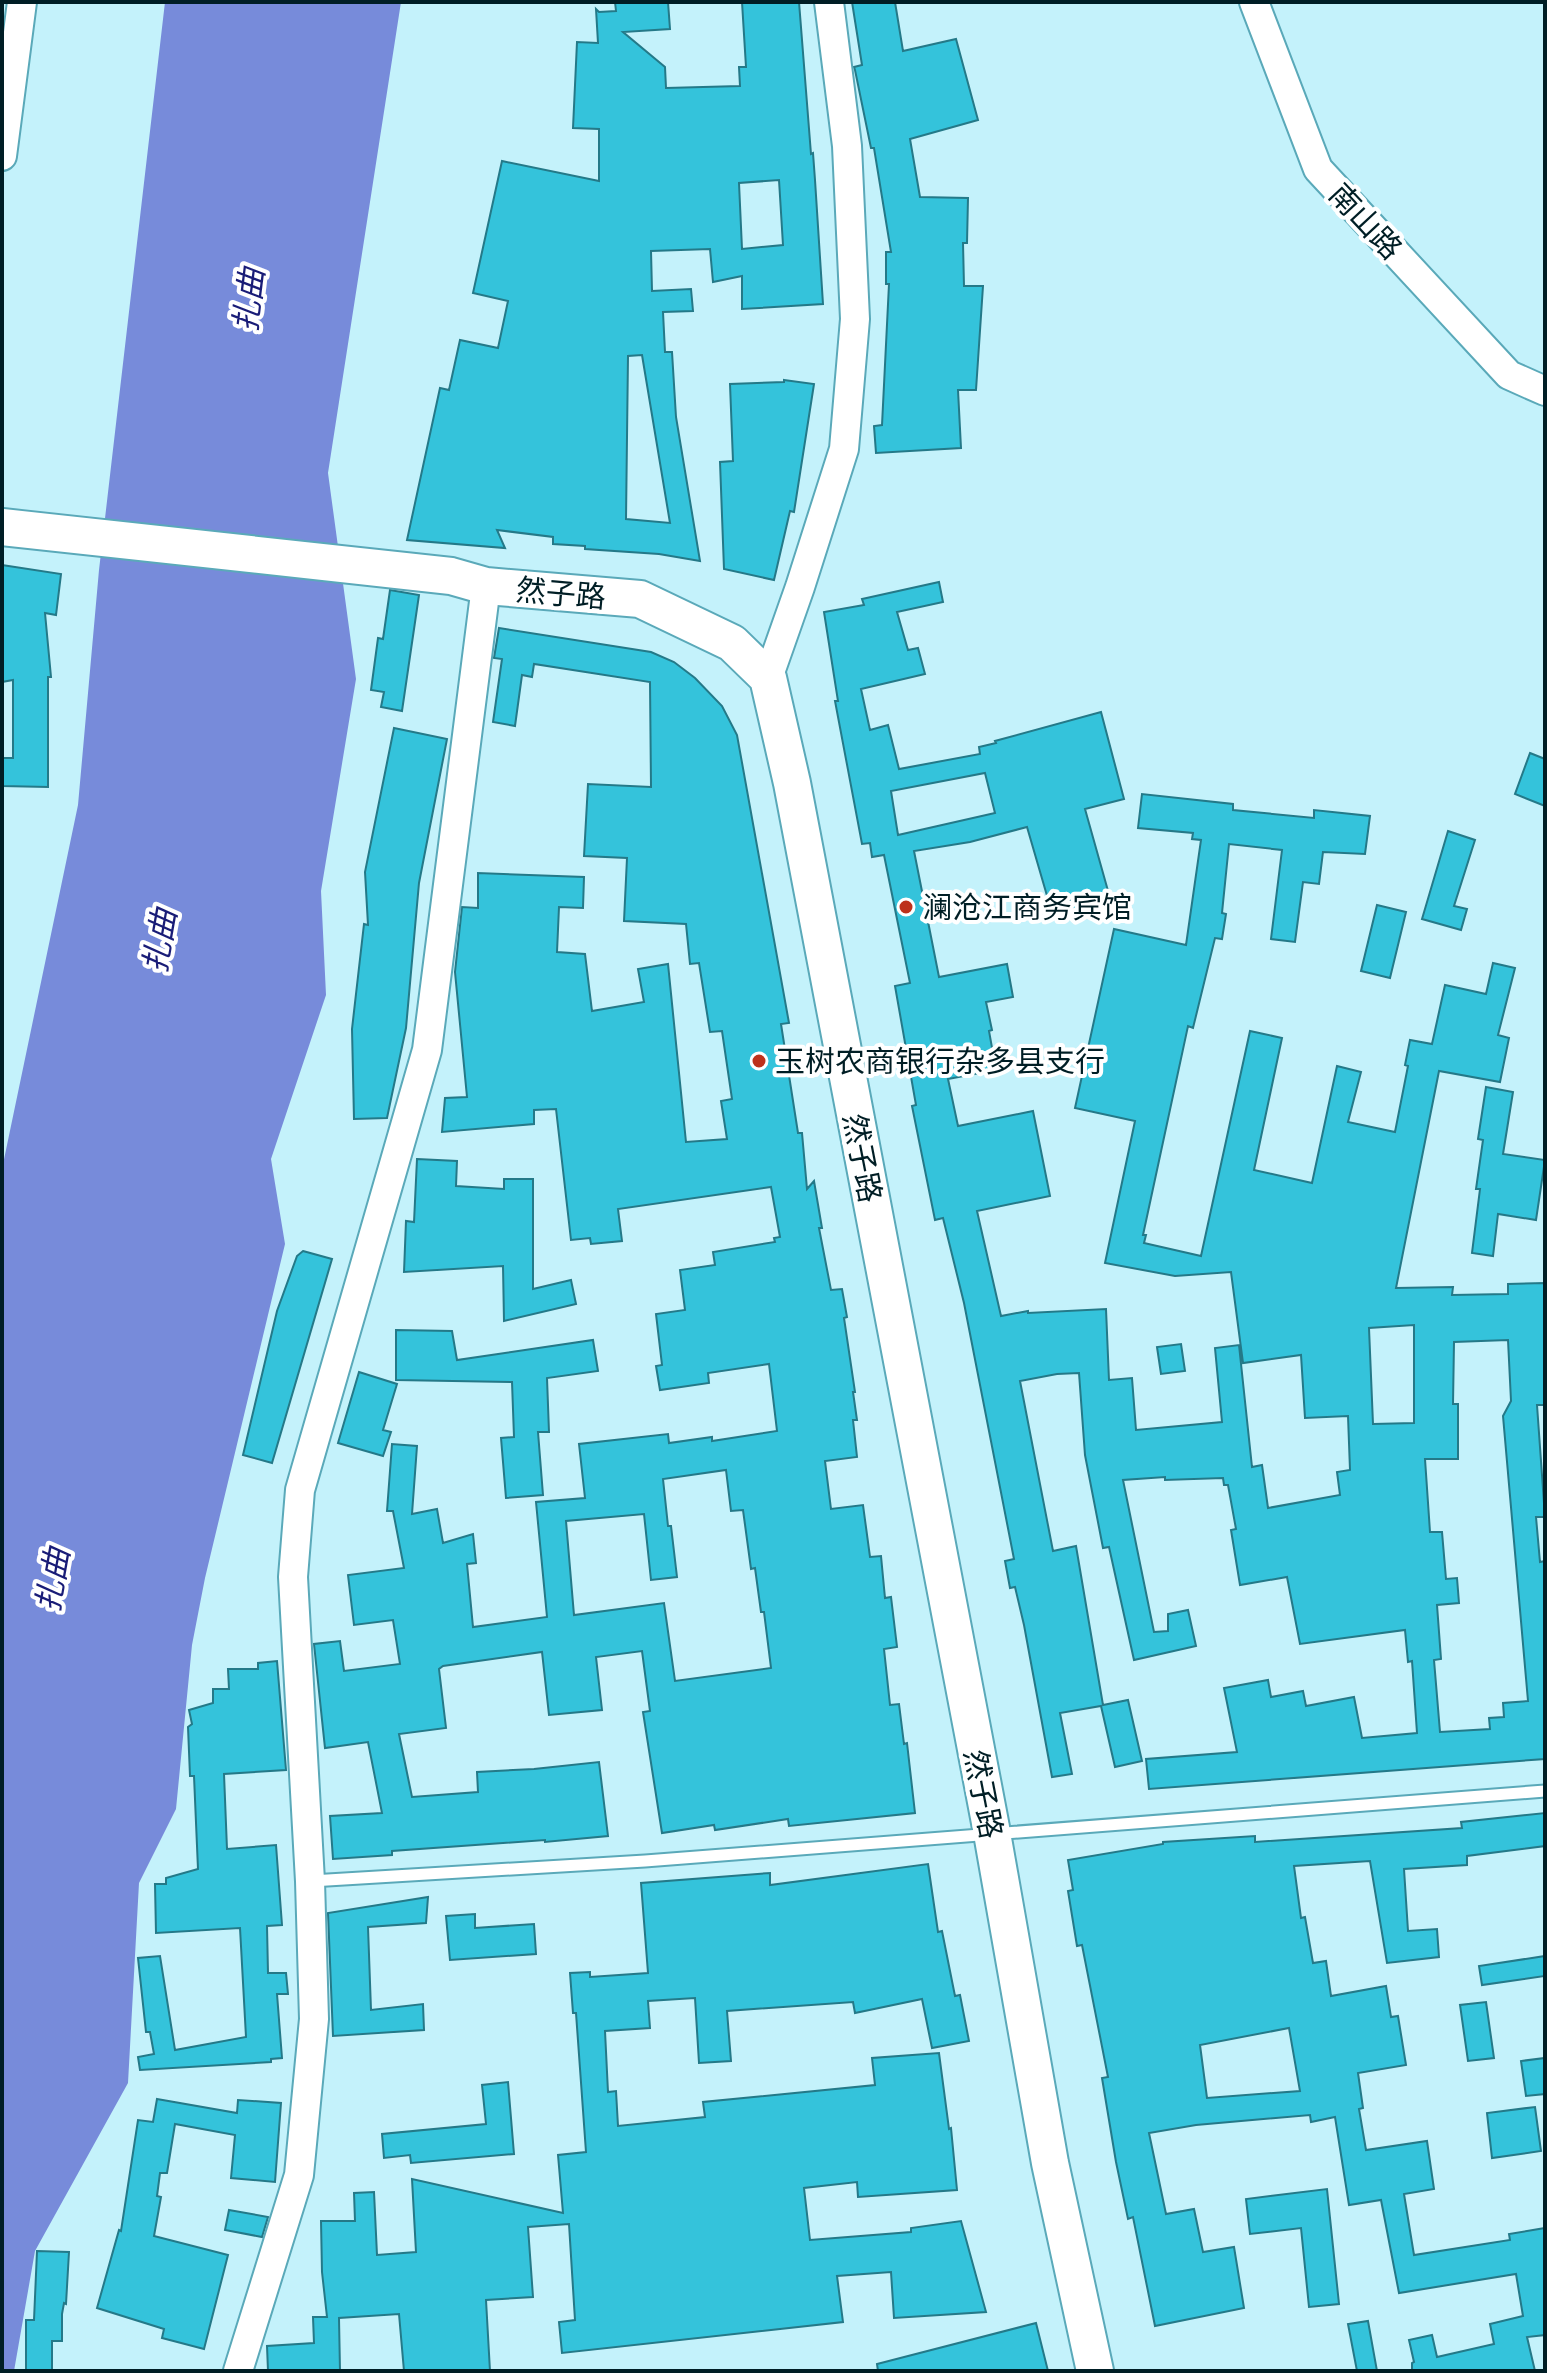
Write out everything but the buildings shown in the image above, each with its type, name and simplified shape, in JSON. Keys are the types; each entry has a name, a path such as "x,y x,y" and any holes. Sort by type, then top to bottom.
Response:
{"main road":[{"name":"然子路","path":"3,528 451,576 486,586 640,599 732,643 768,678 792,783 992,1833 1050,2163 1095,2371"}],"street":[{"path":"2,156 22,2"},
{"path":"768,678 844,449 855,319 847,146 829,2"},
{"name":"南山路","path":"1254,2 1318,169 1509,375 1545,391"},
{"path":"238,2371 299,2175 314,2019 310,1881 293,1577 300,1490 427,1050 486,586"}],"lane":[{"path":"310,1881 645,1861 1545,1791"}],"water":[{"name":"扎曲","path":"165,2 401,2 328,473 356,679 321,891 326,995 271,1159 285,1244 205,1578 192,1645 176,1809 139,1883 128,2083 35,2251 14,2371 2,2371 2,1169 78,805 99,570"}],"place":[{"name":"澜沧江商务宾馆","path":"906,907"},
{"name":"玉树农商银行杂多县支行","path":"759,1061"}]}
